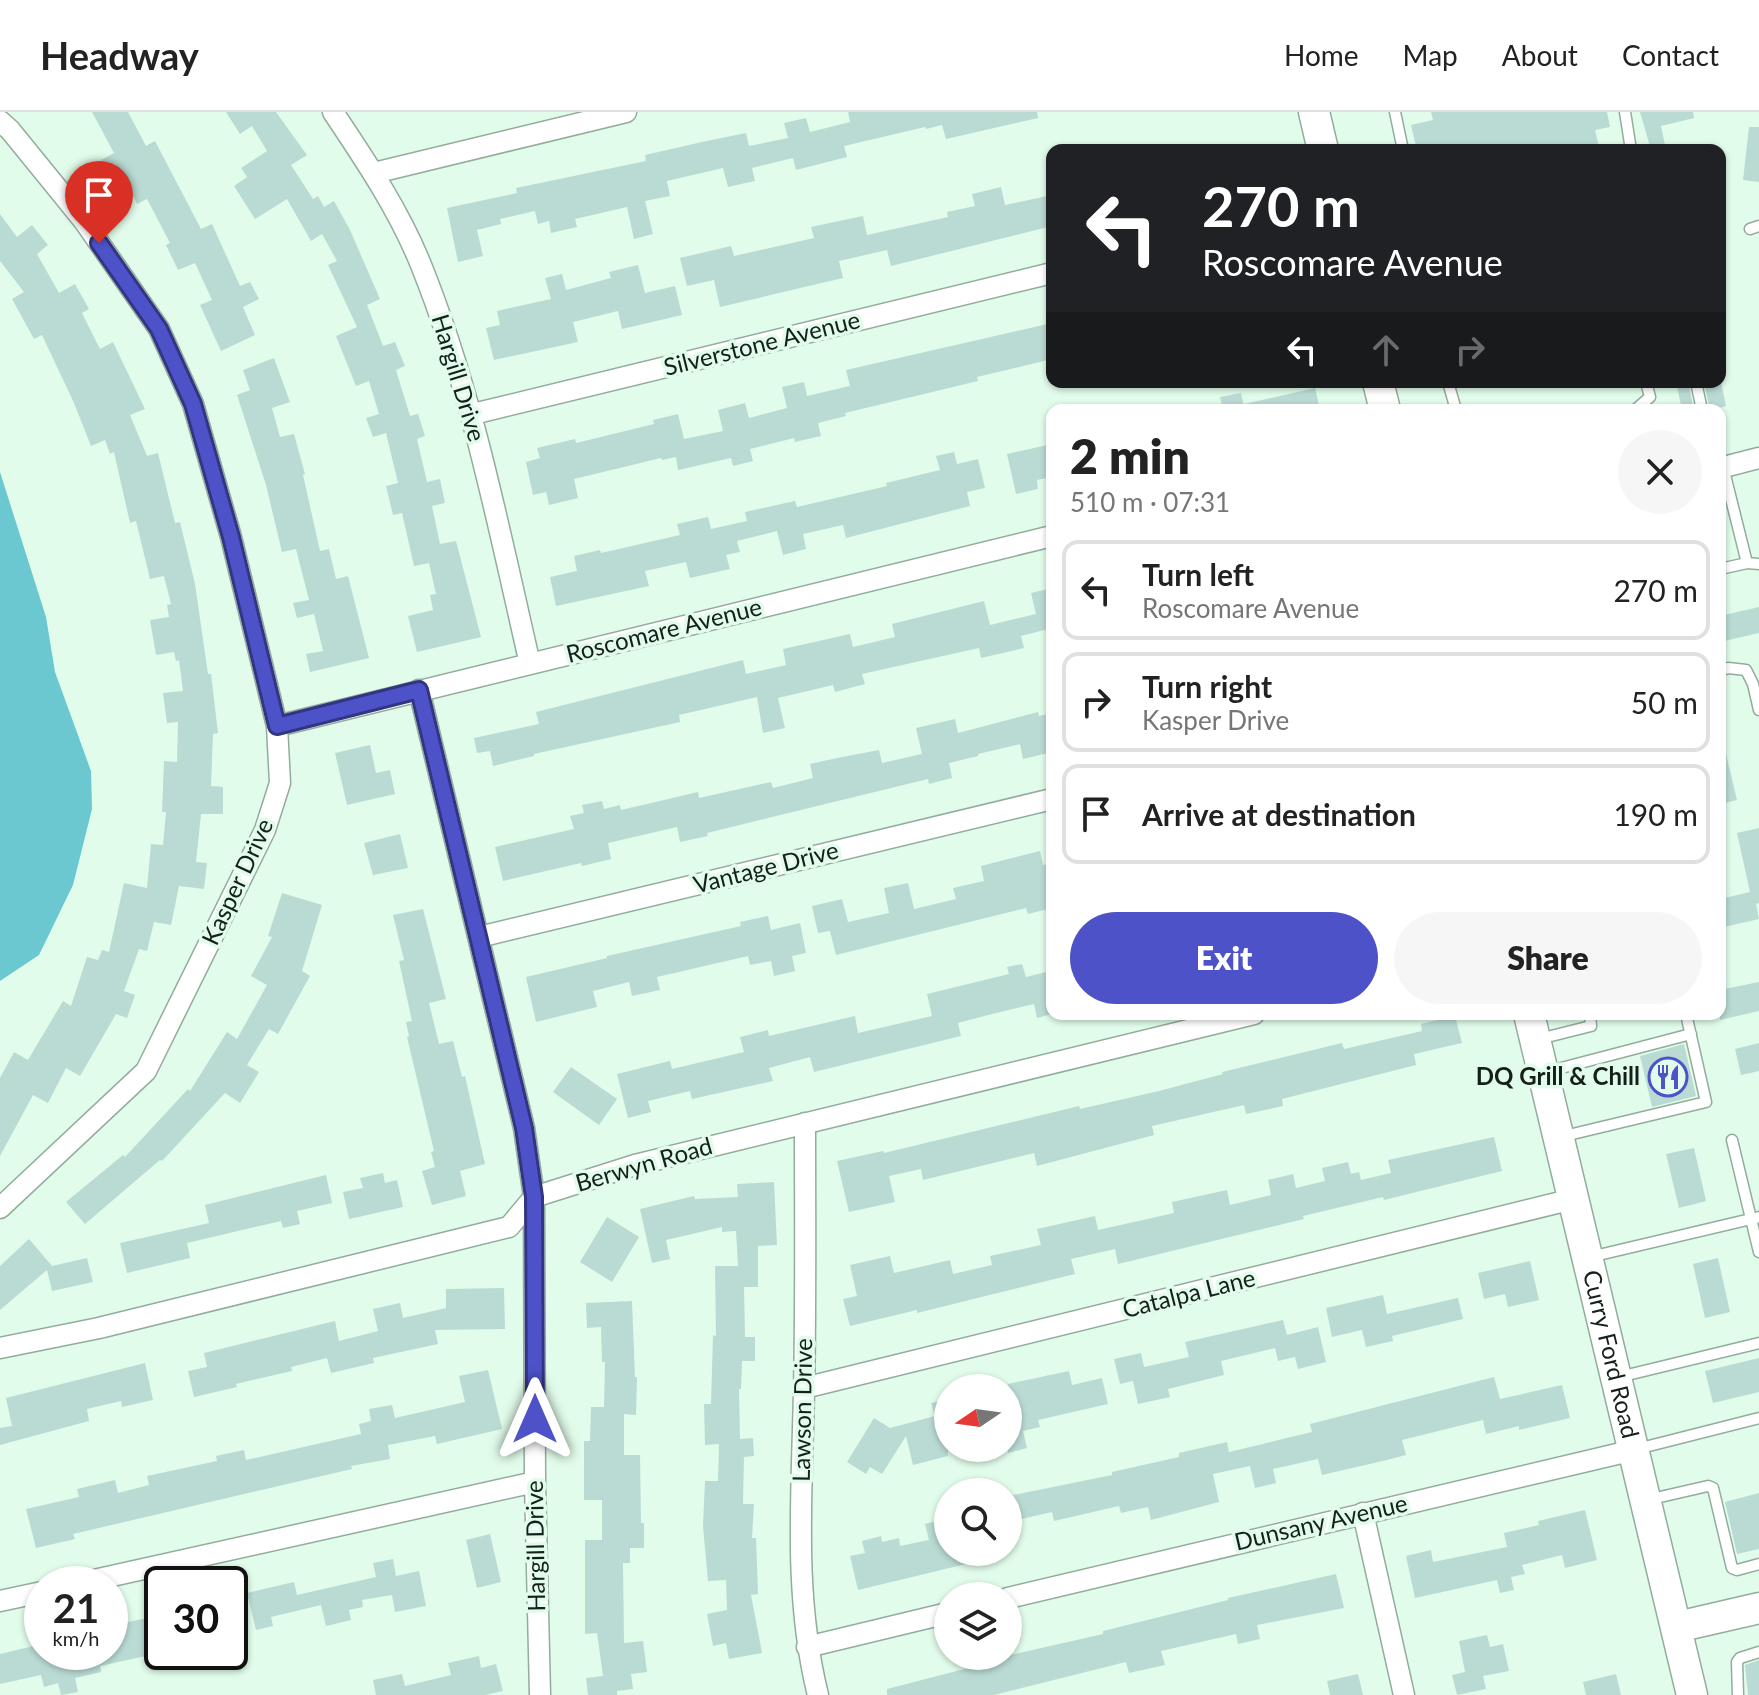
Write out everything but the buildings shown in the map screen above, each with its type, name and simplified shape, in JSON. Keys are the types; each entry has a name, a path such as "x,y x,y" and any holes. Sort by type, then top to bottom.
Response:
{"street":[{"name":"Hargill Drive","path":"333,112 374,173 421,263 473,414 530,664"},
{"path":"374,173 626,112"},
{"path":"1314,112 1322,144"},
{"name":"Kasper Drive","path":"0,121 84,221 159,329 193,404 231,537 277,726 280,783 265,830 146,1071 0,1208"},
{"name":"Silverstone Avenue","path":"473,414 1046,274"},
{"path":"1726,466 1759,458"},
{"name":"Roscomare Avenue","path":"277,726 1046,537"},
{"name":"Hargill Drive","path":"419,690 524,1128 534,1197 535,1482 540,1695"},
{"name":"Vantage Drive","path":"479,937 1046,800"},
{"name":"Berwyn Road","path":"534,1197 635,1165 1229,1020"},
{"name":"Curry Ford Road","path":"1532,1027 1692,1695"},
{"name":"Lawson Drive","path":"805,1123 800,1578 807,1647 818,1695"},
{"path":"0,1348 99,1328 509,1227 534,1197"},
{"name":"Catalpa Lane","path":"804,1388 1573,1199"},
{"name":"Dunsany Avenue","path":"1022,1595 1634,1450"},
{"path":"128,1572 535,1482"},
{"path":"1363,1513 1404,1695"},
{"path":"0,1601 24,1596"},
{"path":"1677,1627 1759,1608"},
{"path":"807,1647 934,1616"}],"lane":[{"path":"1395,112 1402,144"},
{"path":"1625,112 1631,144"},
{"path":"1642,404 1650,397 1648,388"},
{"path":"1726,485 1747,563"},
{"path":"1726,568 1759,564"},
{"path":"1726,669 1746,670 1759,710"},
{"path":"1532,1027 1591,1026 1590,1020"},
{"path":"1558,1138 1706,1102 1688,1020"},
{"path":"1543,1073 1691,1034"},
{"path":"1732,1140 1755,1218 1759,1252"},
{"path":"1587,1257 1755,1218"},
{"path":"1617,1378 1759,1343"},
{"path":"1634,1450 1759,1418"},
{"path":"1646,1501 1708,1486 1713,1488 1732,1568 1737,1570 1759,1564"},
{"path":"1738,1695 1737,1662 1740,1658 1759,1652"}],"water":[{"path":"0,472 46,617 55,672 91,771 92,809 73,885 39,955 0,981"}],"place":[{"name":"DQ Grill & Chill","path":"1668,1077"}],"route":[{"path":"99,243 159,329 193,404 231,537 277,726 419,690 524,1128 534,1197 535,1419"}]}
